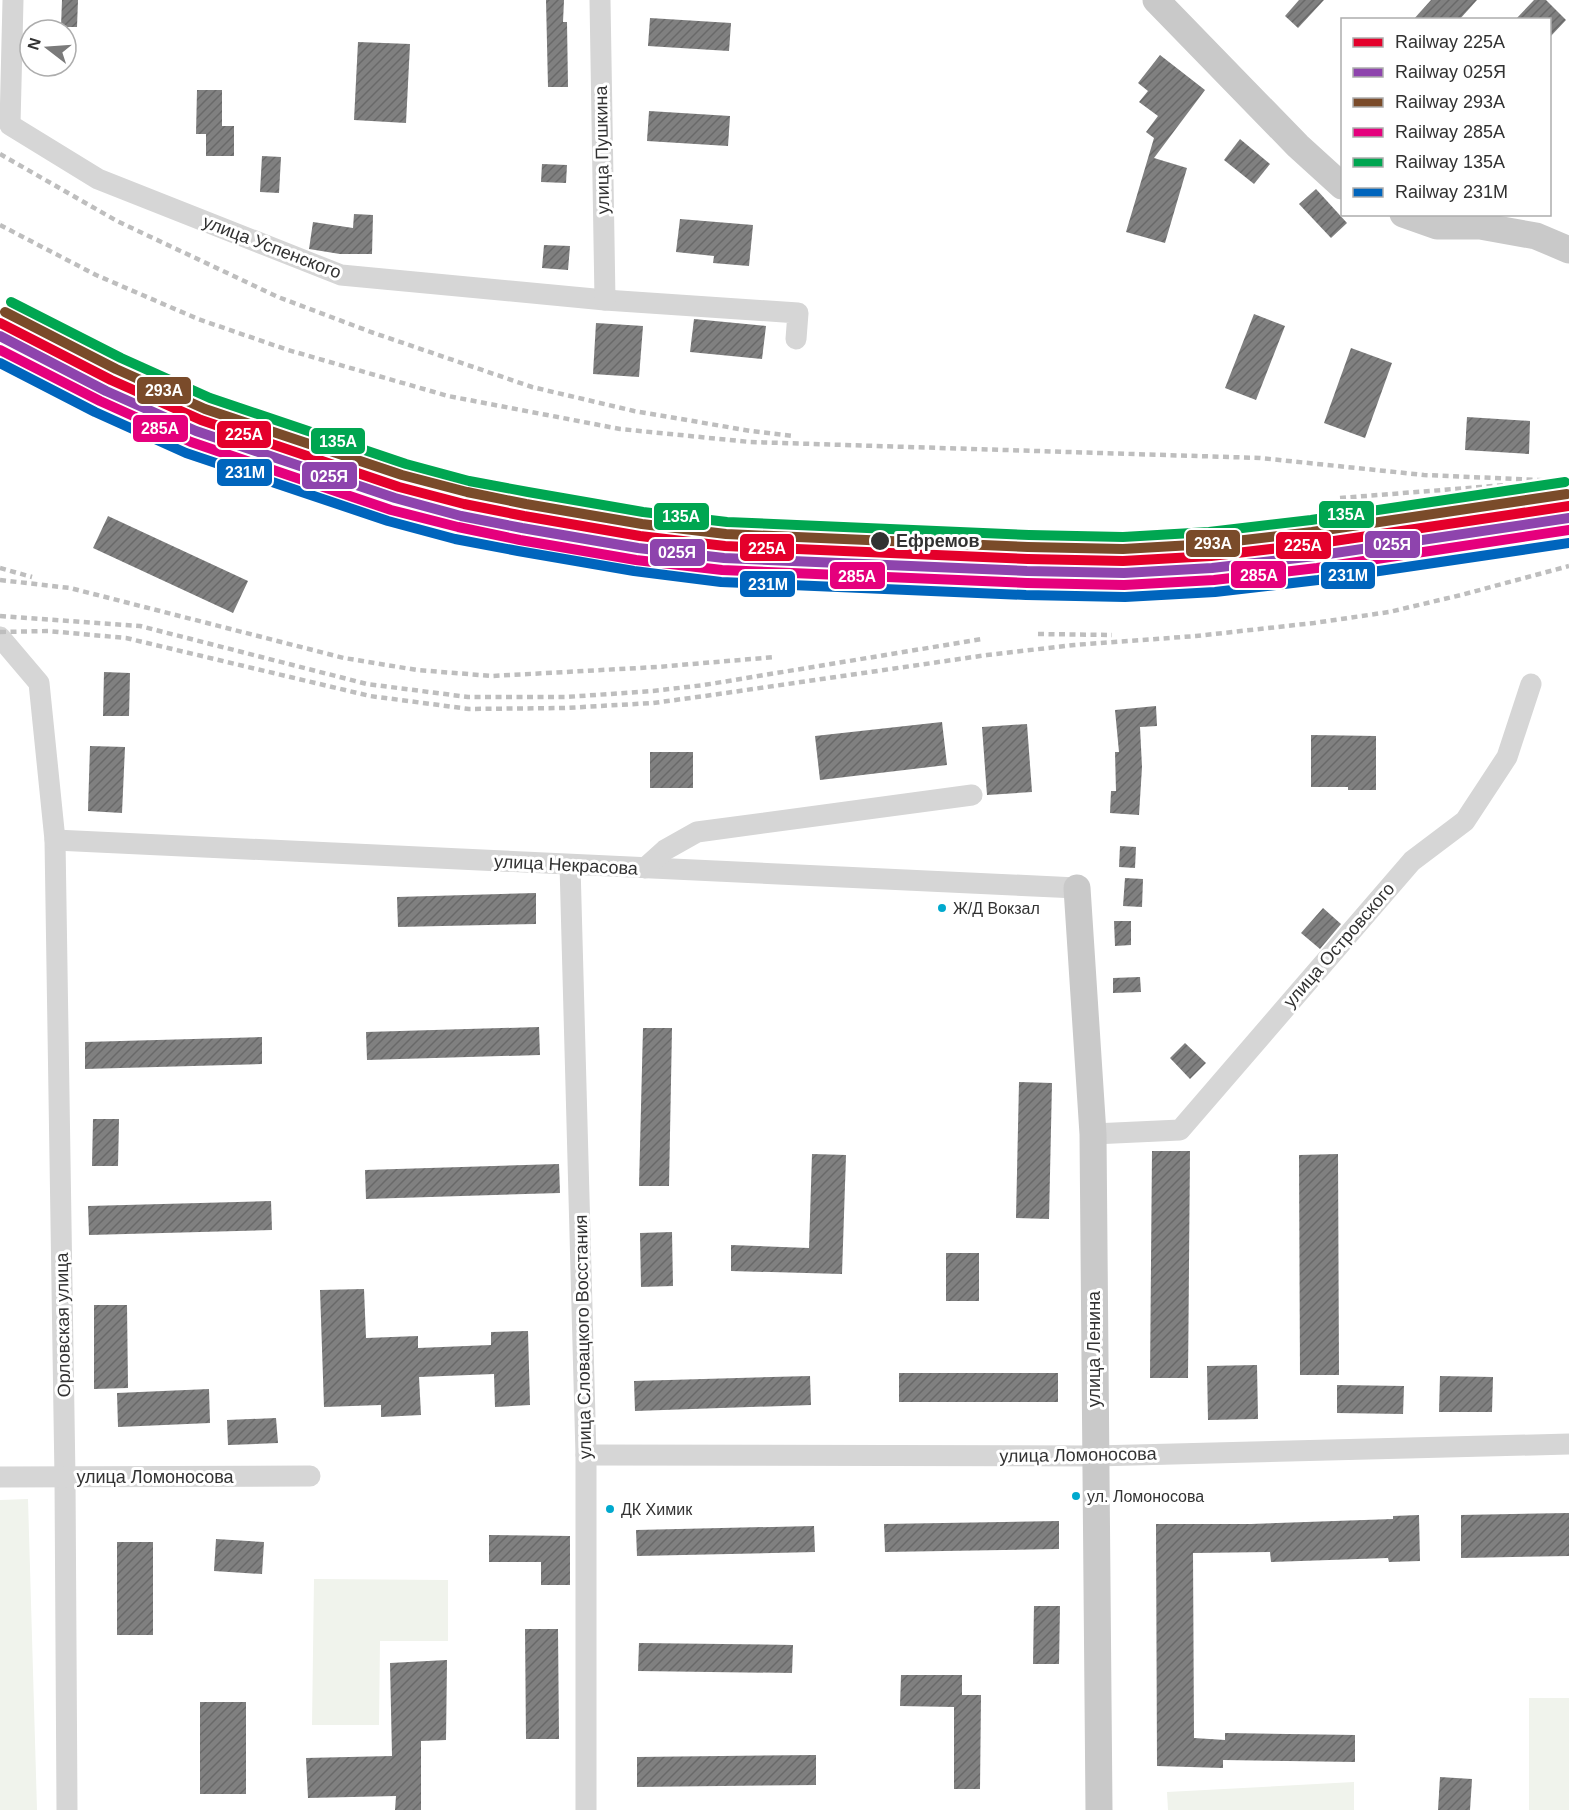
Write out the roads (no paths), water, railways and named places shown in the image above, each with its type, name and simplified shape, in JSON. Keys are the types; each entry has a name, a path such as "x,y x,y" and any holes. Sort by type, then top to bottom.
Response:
{"main road":[{"path":"1156,0 1298,146 1341,185"},
{"path":"1409,216 1437,226 1480,226 1536,236 1569,250"},
{"name":"улица Ленина","path":"1077,888 1094,1134 1099,1810"}],"street":[{"name":"улица Успенского","path":"13,0 10,125 98,179 341,275 605,300 798,313 796,339"},
{"name":"улица Пушкина","path":"600,0 605,300"},
{"name":"Орловская улица","path":"0,637 39,683 55,840 65,1478 67,1810"},
{"name":"улица Островского","path":"1094,1134 1180,1130 1412,861 1465,821 1507,757 1531,684"},
{"path":"645,868 665,850 697,832 972,795"},
{"name":"улица Некрасова","path":"55,840 1077,888"},
{"name":"улица Словацкого Восстания","path":"570,865 586,1455 586,1810"},
{"name":"улица Ломоносова","path":"586,1455 1095,1456 1569,1444"},
{"name":"улица Ломоносова","path":"0,1477 310,1476"}],"railway":[{"path":"0,154 117,221 278,297 371,332 532,387 634,411 793,436"},
{"path":"0,225 96,275 198,319 288,350 448,396 620,429 750,442 1260,458 1424,475 1563,481"},
{"path":"1340,498 1506,485"},
{"path":"1469,539 1569,521"},
{"path":"0,632 48,631 126,638 370,696 469,709 565,708 653,703 987,655 1074,645 1196,636 1314,623 1389,612 1569,566"},
{"path":"0,568 32,577"},
{"path":"0,580 70,588 344,658 417,670 492,676 657,667 775,657"},
{"path":"0,616 140,626 367,684 468,697 566,697 653,691 704,685 982,639"},
{"path":"1038,634 1112,635"}],"rail line":[{"name":"135А","path":"11,302 121,358 210,398 406,464 469,481 528,492 643,512 727,522 1123,537 1209,532 1311,520 1565,482"},
{"name":"293А","path":"5,312 116,369 205,409 402,475 526,504 642,524 726,534 1123,549 1210,544 1312,532 1567,494"},
{"name":"225А","path":"0,323 111,380 201,420 399,487 464,504 524,516 640,536 725,546 1123,561 1211,556 1314,544 1569,506"},
{"name":"025Я","path":"0,336 106,391 196,431 395,498 461,516 522,528 638,548 724,558 1124,573 1212,568 1315,556 1569,518"},
{"name":"285А","path":"0,350 100,401 191,442 391,510 520,540 636,560 722,570 1124,585 1214,580 1317,568 1569,530"},
{"name":"231М","path":"0,363 95,412 186,453 388,521 455,539 518,551 634,571 721,582 1125,597 1215,592 1318,580 1569,543"}],"place":[{"name":"Ефремов","path":"880,541"},
{"name":"Ж/Д Вокзал","path":"942,908"},
{"name":"ул. Ломоносова","path":"1076,1496"},
{"name":"ДК Химик","path":"610,1509"}]}
